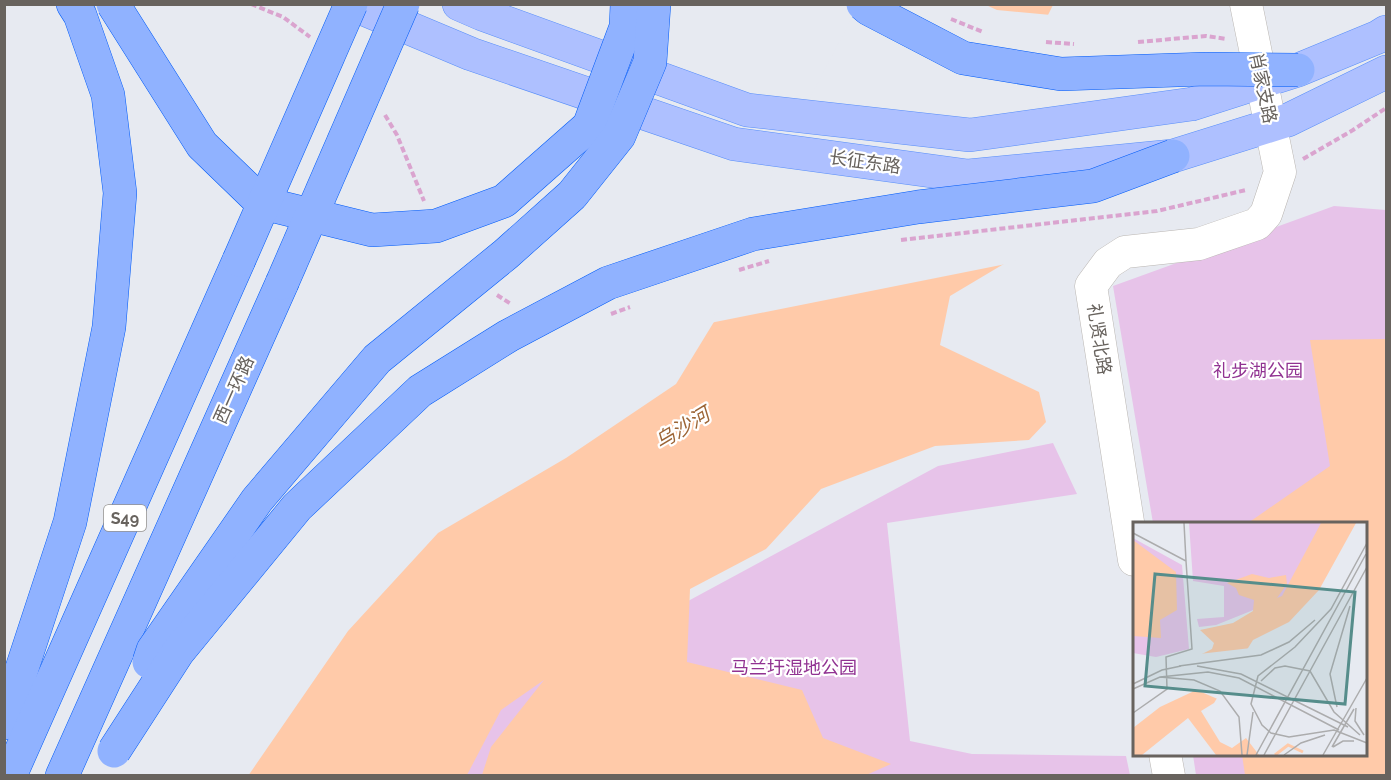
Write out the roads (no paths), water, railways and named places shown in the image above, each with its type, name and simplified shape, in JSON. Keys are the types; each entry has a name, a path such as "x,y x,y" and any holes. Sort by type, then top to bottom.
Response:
{"highway":[{"path":"4,723 70,522 109,327 120,193 108,95 74,4"},
{"path":"113,4 202,144 262,203 372,230 436,226 504,201 590,126 626,27 627,4"},
{"name":"S49","path":"10,776 351,4"},
{"name":"西一环路","path":"62,776 403,4"},
{"path":"109,764 153,650 256,500 377,359 506,254 572,195 619,136 650,62 654,4"},
{"path":"863,4 868,9 963,58 1061,74 1206,69 1299,70"},
{"path":"109,764 178,652 297,507 420,391 507,336 608,283 753,234 918,207 1093,186 1173,156"}],"main road":[{"name":"长征东路","path":"351,4 471,54 734,144 968,176 1173,156 1288,120 1386,72"},
{"name":"长征东路","path":"459,4 747,110 969,135 1192,104 1299,70 1386,32"}],"street":[{"name":"肖家支路","path":"1246,4 1280,172"},
{"name":"礼贤北路","path":"1133,554 1091,286 1107,263 1125,252 1199,244 1257,224 1266,214 1280,172"},
{"path":"1165,756 1169,776"}],"water":[{"name":"乌沙河","path":"863,5 1053,5 1039,33 1022,253 950,296 940,345 1039,392 1046,422 1029,440 935,446 821,489 766,549 690,589 687,662 802,690 823,738 891,764 864,776 482,775 491,747 544,680 501,710 467,775 248,776 348,631 438,533 566,458 676,384 720,312"},
{"path":"1386,339 1386,775 1245,775 1242,756 1367,756 1367,522 1249,522 1330,466 1310,340"}],"park label":[{"name":"礼步湖公园","path":"1258,371"},
{"name":"马兰圩湿地公园","path":"794,668"}]}
